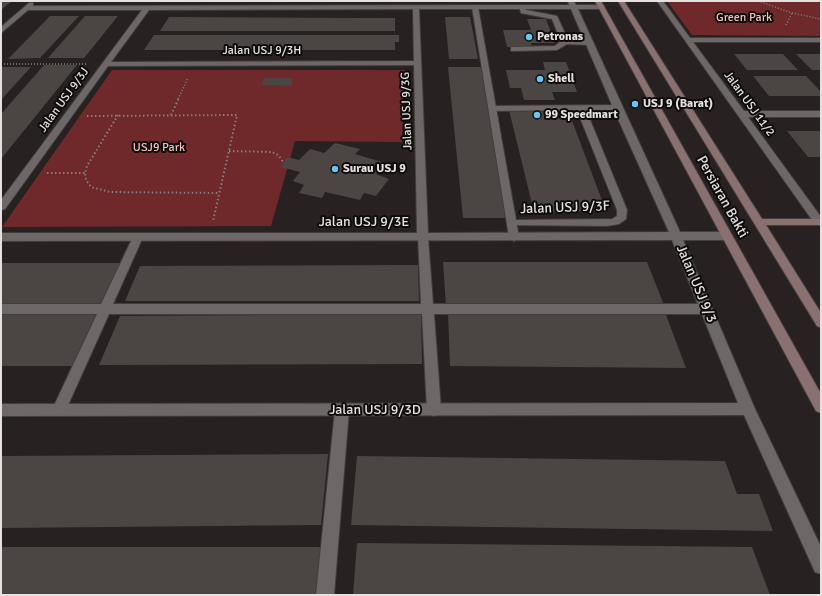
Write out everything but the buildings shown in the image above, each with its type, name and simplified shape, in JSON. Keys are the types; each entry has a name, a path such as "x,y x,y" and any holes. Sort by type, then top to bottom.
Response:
{"street":[{"path":"1,31 34,1"},
{"name":"Persiaran Bakti","path":"622,1 821,323"},
{"name":"Jalan USJ 11/2","path":"660,1 820,222"},
{"name":"Jalan USJ 9/3","path":"572,4 676,236 748,409 821,566"},
{"path":"26,8 475,8 600,4"},
{"name":"Persiaran Bakti","path":"600,4 821,407"},
{"path":"521,7 523,12 555,17 565,42"},
{"name":"Jalan USJ 9/3J","path":"1,207 147,8"},
{"name":"Jalan USJ 9/3G","path":"416,8 423,237 434,410"},
{"path":"475,8 514,237"},
{"path":"688,40 821,40"},
{"path":"514,49 557,48 565,42 589,43"},
{"name":"Jalan USJ 9/3H","path":"106,64 418,63"},
{"path":"492,108 617,107"},
{"name":"Jalan USJ 9/3F","path":"512,223 607,223 615,222 622,217 622,210 581,108"},
{"path":"741,114 821,114"},
{"path":"758,222 820,222"},
{"name":"Jalan USJ 9/3E","path":"1,237 727,236"},
{"path":"59,410 138,237"},
{"path":"1,309 706,309"},
{"name":"Jalan USJ 9/3D","path":"1,410 748,409"},
{"path":"325,595 342,410"}],"path":[{"path":"758,1 792,13 821,19"},
{"path":"786,25 792,13"},
{"path":"1,64 106,64"},
{"path":"171,116 189,76"},
{"path":"80,116 237,115 211,226"},
{"path":"118,116 84,173 86,180 91,186 99,190 110,192 219,193"},
{"path":"229,151 272,152 278,155 284,163"},
{"path":"40,173 84,173"}],"green space":[{"name":"Green Park","path":"667,1 821,1 821,36 692,35"},
{"name":"USJ9 Park","path":"112,70 405,70 402,142 295,141 271,226 2,227"}],"place":[{"name":"Petronas","path":"529,37"},
{"name":"Shell","path":"540,79"},
{"name":"USJ 9 (Barat)","path":"635,104"},
{"name":"99 Speedmart","path":"537,115"},
{"name":"Surau USJ 9","path":"335,169"}]}
